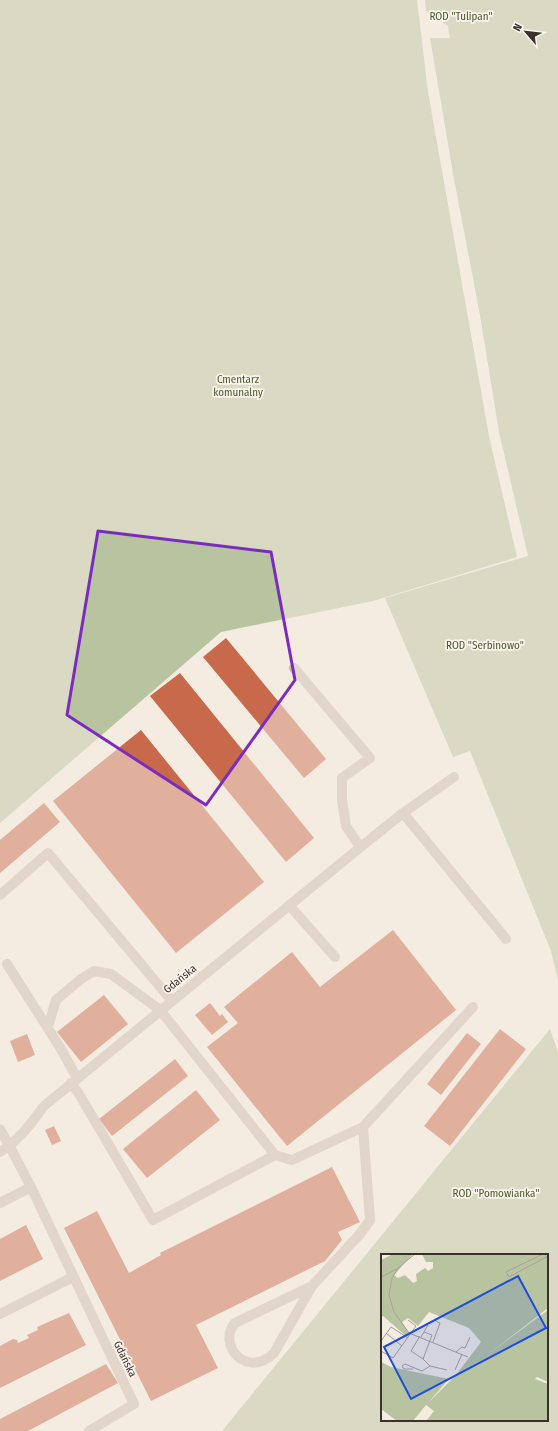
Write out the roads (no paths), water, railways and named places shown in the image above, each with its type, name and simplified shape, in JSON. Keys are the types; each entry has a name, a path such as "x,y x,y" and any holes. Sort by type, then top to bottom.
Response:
{"street":[{"path":"294,668 370,758 342,778 342,800 346,826 360,847"},
{"name":"Gdańska","path":"0,1152 10,1147 44,1106 74,1081 360,847 403,813 454,777"},
{"path":"403,813 506,939"},
{"path":"0,895 48,853 172,1001"},
{"path":"290,905 335,957"},
{"path":"6,964 48,1027 79,1094 153,1220 276,1155"},
{"path":"48,1027 56,1000 81,979 94,971 111,974 160,1010 276,1155 292,1160 363,1127 473,1007"},
{"path":"312,1286 235,1323 229,1329 228,1337 236,1356 243,1361 258,1363 267,1360 274,1353 312,1286 360,1234 370,1220 363,1127"},
{"path":"0,1129 10,1147"},
{"name":"Gdańska","path":"10,1147 31,1187 134,1404 89,1431"},
{"path":"0,1203 31,1187"},
{"path":"0,1314 73,1277"}],"park label":[{"name":"ROD \"Tulipan\"","path":"461,16"},
{"name":"Cmentarz komunalny","path":"238,385"},
{"name":"ROD \"Serbinowo\"","path":"485,645"},
{"name":"ROD \"Pomowianka\"","path":"496,1193"}]}
